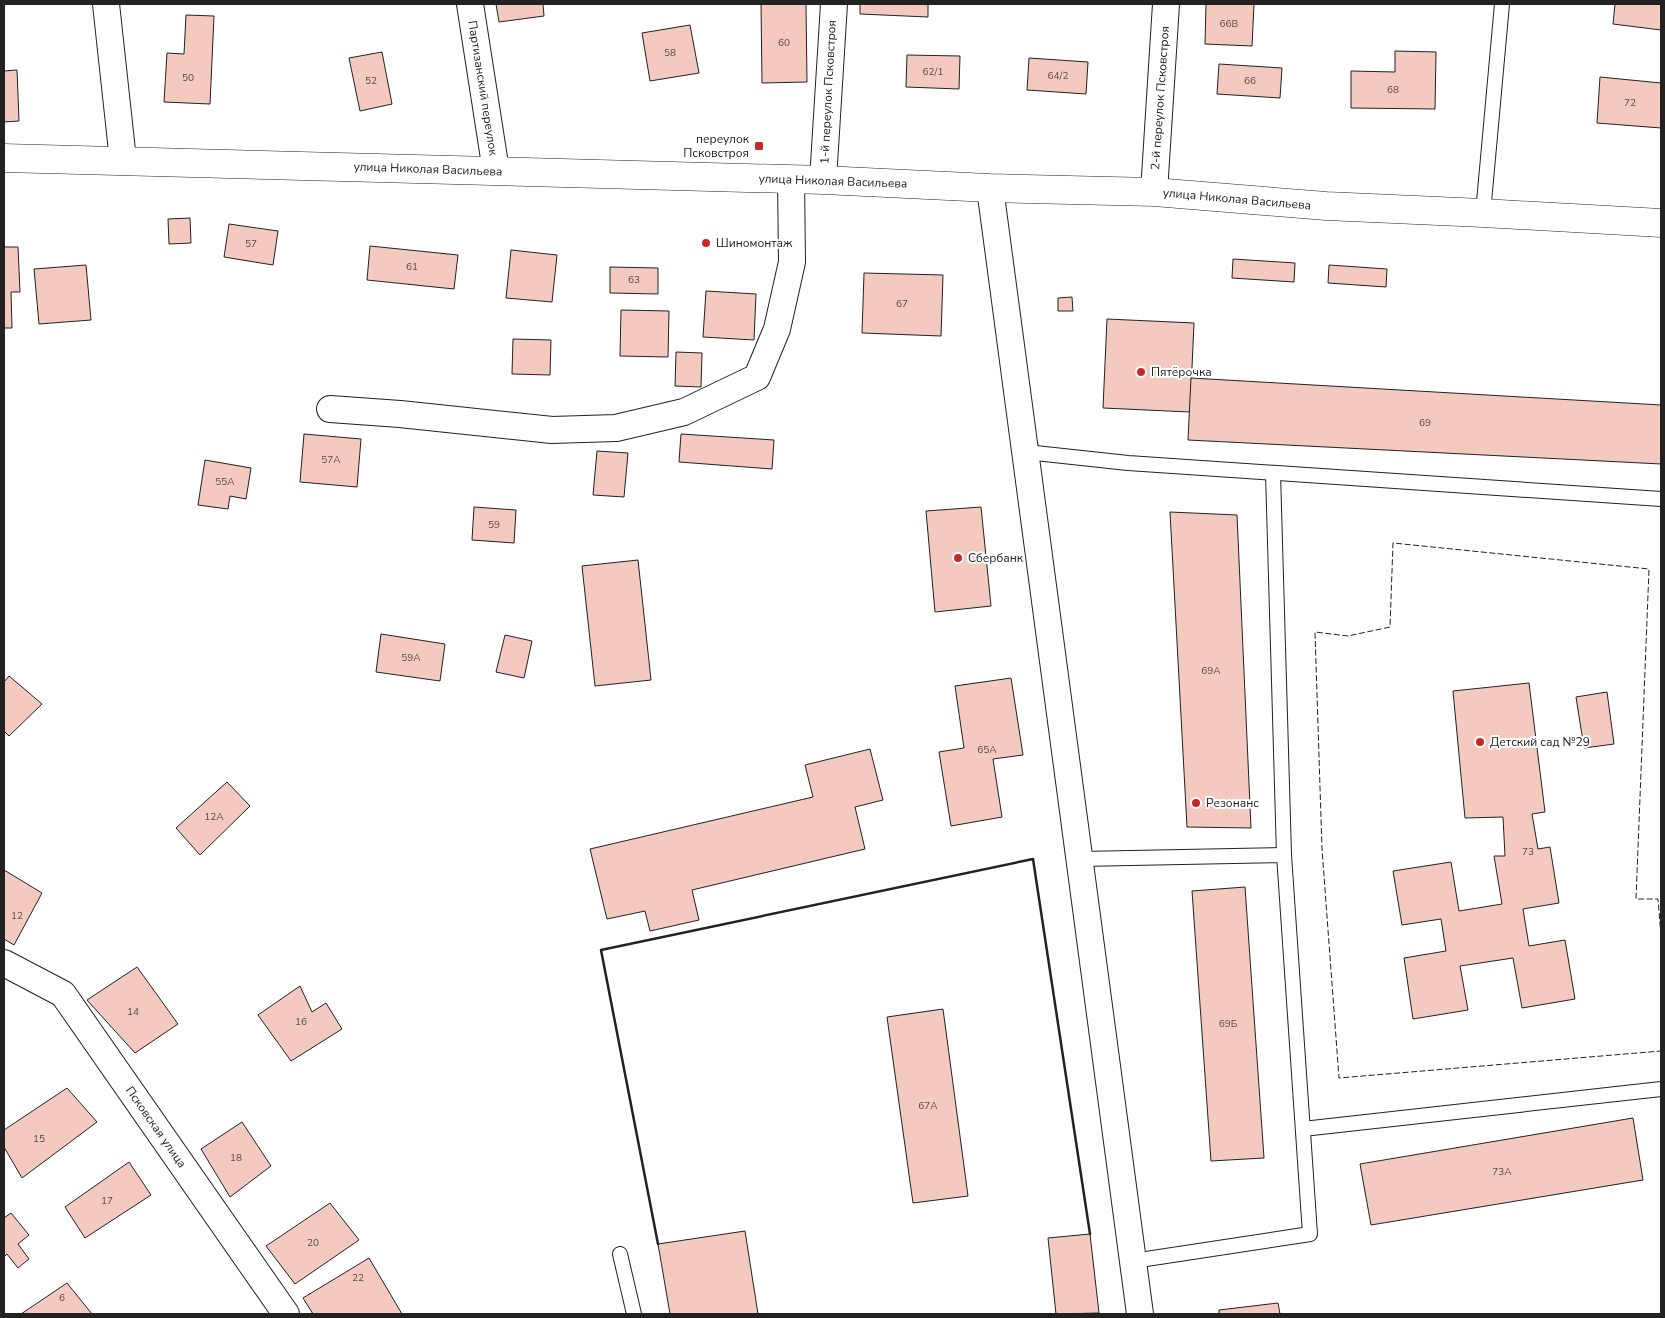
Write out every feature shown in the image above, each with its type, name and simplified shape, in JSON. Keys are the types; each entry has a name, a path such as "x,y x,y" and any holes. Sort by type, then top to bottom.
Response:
{"main road":[{"name":"улица Николая Васильева","path":"4,158 791,179 990,188 1154,192 1326,206 1661,223"}],"street":[{"path":"106,4 122,160"},
{"name":"Партизанский переулок","path":"470,4 496,171"},
{"name":"1-й переулок Псковстроя","path":"823,180 834,4"},
{"name":"2-й переулок Псковстроя","path":"1154,192 1166,4"},
{"path":"330,409 400,414 552,430 616,428 684,412 757,377 778,329 792,262 791,179"},
{"path":"990,188 1140,1314"},
{"name":"Псковская улица","path":"9,972 63,994 286,1314"}],"lane":[{"path":"1483,213 1502,4"},
{"path":"1026,452 1128,463 1273,474 1661,499"},
{"path":"1133,1261 1310,1234 1284,855 1273,474"},
{"path":"1080,859 1284,855"},
{"path":"1303,1129 1661,1089"},
{"path":"620,1254 634,1314"}],"building":[{"path":"496,4 543,4 544,16 499,22"},
{"path":"761,4 806,4 807,82 762,83"},
{"path":"860,4 928,4 928,17 860,14"},
{"path":"1206,4 1254,4 1252,46 1205,44"},
{"path":"1615,4 1661,4 1661,30 1613,24"},
{"path":"186,15 214,16 210,104 164,102 167,53 184,54"},
{"path":"690,25 699,73 650,81 642,33"},
{"path":"1395,51 1436,52 1435,109 1351,108 1351,71 1395,72"},
{"path":"382,52 392,104 360,111 349,58"},
{"path":"907,55 960,56 959,89 906,87"},
{"path":"1029,58 1088,62 1086,94 1027,90"},
{"path":"1219,64 1282,68 1280,98 1217,94"},
{"path":"17,70 19,121 4,122 4,71"},
{"path":"1600,77 1661,83 1661,128 1597,123"},
{"path":"190,218 191,243 169,244 168,219"},
{"path":"229,224 278,231 273,265 224,257"},
{"path":"370,246 458,255 454,289 367,280"},
{"path":"4,247 18,247 20,292 11,292 12,328 4,328"},
{"path":"511,250 557,255 552,302 506,298"},
{"path":"1233,259 1295,263 1294,282 1232,278"},
{"path":"86,265 91,320 39,324 34,269"},
{"path":"1329,265 1387,269 1386,287 1328,283"},
{"path":"610,267 658,268 658,294 610,293"},
{"path":"864,273 943,275 941,336 862,333"},
{"path":"706,291 756,294 754,340 703,337"},
{"path":"1072,297 1073,311 1058,311 1058,298"},
{"path":"621,310 669,311 668,357 620,356"},
{"path":"1107,319 1194,323 1190,412 1103,408"},
{"path":"513,339 551,340 550,375 512,374"},
{"path":"676,352 702,353 701,387 675,386"},
{"path":"1191,378 1661,405 1661,464 1188,440"},
{"path":"304,434 361,439 357,487 300,482"},
{"path":"681,434 774,440 772,469 679,462"},
{"path":"597,451 628,453 624,497 593,495"},
{"path":"205,460 251,468 246,499 230,496 228,509 198,505"},
{"path":"474,507 516,510 514,543 472,540"},
{"name":"Сбербанк","path":"981,507 991,606 935,612 926,511"},
{"path":"1170,512 1237,515 1251,828 1187,827"},
{"path":"638,560 651,680 595,686 582,566"},
{"path":"381,634 445,644 440,681 376,672"},
{"path":"505,635 532,641 524,678 496,672"},
{"path":"9,676 42,704 9,736 4,731 4,682"},
{"path":"1011,678 1023,755 993,759 1002,817 951,826 939,752 964,748 955,686"},
{"path":"1529,683 1545,812 1532,814 1538,849 1550,847 1559,903 1523,909 1529,946 1565,940 1575,999 1522,1008 1513,958 1460,966 1468,1010 1413,1019 1404,958 1446,951 1441,919 1402,925 1393,871 1451,862 1459,911 1502,904 1494,856 1505,856 1503,817 1465,818 1453,691"},
{"path":"1607,692 1614,744 1584,748 1576,697"},
{"path":"870,749 883,800 855,807 865,849 692,890 699,920 650,931 645,911 607,919 590,849 813,797 805,765"},
{"path":"227,782 250,806 200,855 176,828"},
{"path":"4,870 42,893 14,945 4,939"},
{"path":"1245,887 1264,1158 1211,1161 1192,891"},
{"path":"137,967 178,1024 135,1053 87,1000"},
{"path":"300,986 312,1012 326,1003 342,1029 291,1061 258,1015"},
{"path":"943,1009 968,1196 913,1203 887,1017"},
{"path":"67,1088 97,1122 22,1178 4,1147 4,1130"},
{"path":"1633,1118 1643,1180 1371,1225 1360,1164"},
{"path":"242,1122 271,1166 230,1197 201,1149"},
{"path":"129,1162 151,1195 85,1238 65,1207"},
{"path":"330,1203 359,1240 295,1284 266,1246"},
{"path":"11,1213 29,1235 18,1244 29,1259 18,1268 7,1254 4,1257 4,1218"},
{"path":"745,1231 758,1314 670,1314 658,1244"},
{"path":"1090,1234 1099,1313 1056,1314 1048,1238"},
{"path":"369,1258 402,1314 313,1314 303,1298"},
{"path":"67,1283 92,1314 21,1314"},
{"path":"1278,1303 1280,1314 1219,1314 1219,1310"}],"fence":[{"path":"1661,936 1658,899 1636,899 1649,569 1393,543 1390,627 1348,636 1315,632 1322,849 1339,1078 1661,1051"}],"wall":[{"path":"658,1244 601,950 1033,859 1090,1234"}],"place":[{"name":"переулок Псковстроя","path":"759,146"},
{"name":"Шиномонтаж","path":"706,243"},
{"name":"Пятёрочка","path":"1141,372"},
{"name":"Сбербанк","path":"958,558"},
{"name":"Детский сад №29","path":"1480,742"},
{"name":"Резонанс","path":"1196,803"}]}
